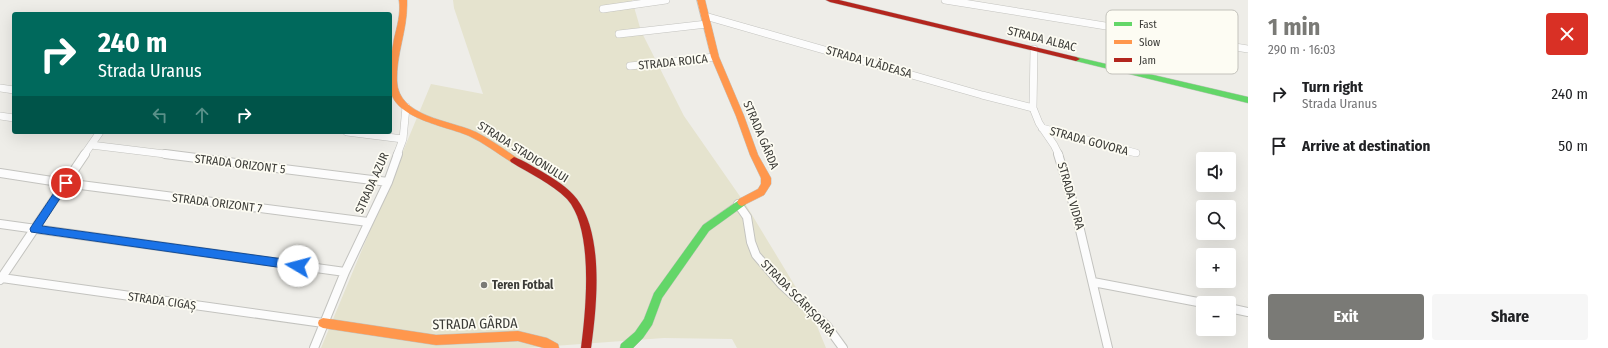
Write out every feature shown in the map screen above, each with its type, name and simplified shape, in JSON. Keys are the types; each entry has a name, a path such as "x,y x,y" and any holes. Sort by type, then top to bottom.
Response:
{"street":[{"path":"403,0 405,8 396,47 392,86 394,93 406,107"},
{"path":"603,9 666,0"},
{"name":"STRADA GÂRDA","path":"625,348 645,326 658,296 706,228 738,204 761,192 766,184 766,178 754,155 740,116 715,58 701,0"},
{"name":"STRADA ALBAC","path":"830,0 1106,66"},
{"path":"945,0 1106,27"},
{"name":"STRADA VLĂDEASA","path":"619,34 706,20 1033,108"},
{"path":"1238,48 1248,50"},
{"name":"STRADA VIDRA","path":"1034,49 1033,108 1036,117 1054,145 1062,163 1076,213 1108,348"},
{"name":"STRADA ROICA","path":"630,66 715,58"},
{"name":"STRADA ALBAC","path":"1139,74 1248,100"},
{"path":"0,88 12,90"},
{"name":"STRADA AZUR","path":"314,348 322,323 388,182 400,152 406,107"},
{"name":"STRADA STADIONULUI","path":"406,107 415,113 460,128 472,134 564,191 576,202 580,210 592,254 594,284 586,348"},
{"path":"0,116 12,118"},
{"name":"STRADA GOVORA","path":"1042,128 1136,153"},
{"path":"1,279 99,134"},
{"path":"366,134 403,138"},
{"name":"STRADA ORIZONT 5","path":"91,145 388,182"},
{"name":"STRADA ORIZONT 7","path":"0,173 66,183 368,222"},
{"name":"STRADA SCĂRIȘOARA","path":"738,204 747,217 751,242 756,255 781,284 827,326 843,348"},
{"path":"0,224 345,272"},
{"name":"STRADA CIGAȘ","path":"1,279 322,323"},
{"path":"1093,282 1196,302"},
{"path":"1236,309 1248,312"},
{"name":"STRADA GÂRDA","path":"322,323 436,340 518,336 543,342 554,348"}],"shaded area":[{"path":"453,0 632,0 641,31 684,116 746,205 812,314 826,348 737,348 732,339 664,338 526,348 321,348 431,84 483,94 454,8"}],"traffic: fast":[{"path":"1076,59 1106,66"},
{"path":"1139,74 1248,100"},
{"path":"625,348 639,335 648,322 658,296 706,228 742,202"}],"traffic: slow":[{"path":"403,0 403,15 393,71 395,94 411,111 436,122 472,134 514,160"},
{"path":"701,0 715,57 740,116 754,155 766,178 766,184 761,192 742,202"},
{"path":"323,323 436,340 518,336 543,342 554,348"}],"traffic: jam":[{"path":"830,0 1076,59"},
{"path":"514,160 565,192 576,205 580,214 589,247 592,276 590,319 586,348"}],"place":[{"name":"Teren Fotbal","path":"484,285"}],"route":[{"path":"66,183 35,229 298,266"}]}
